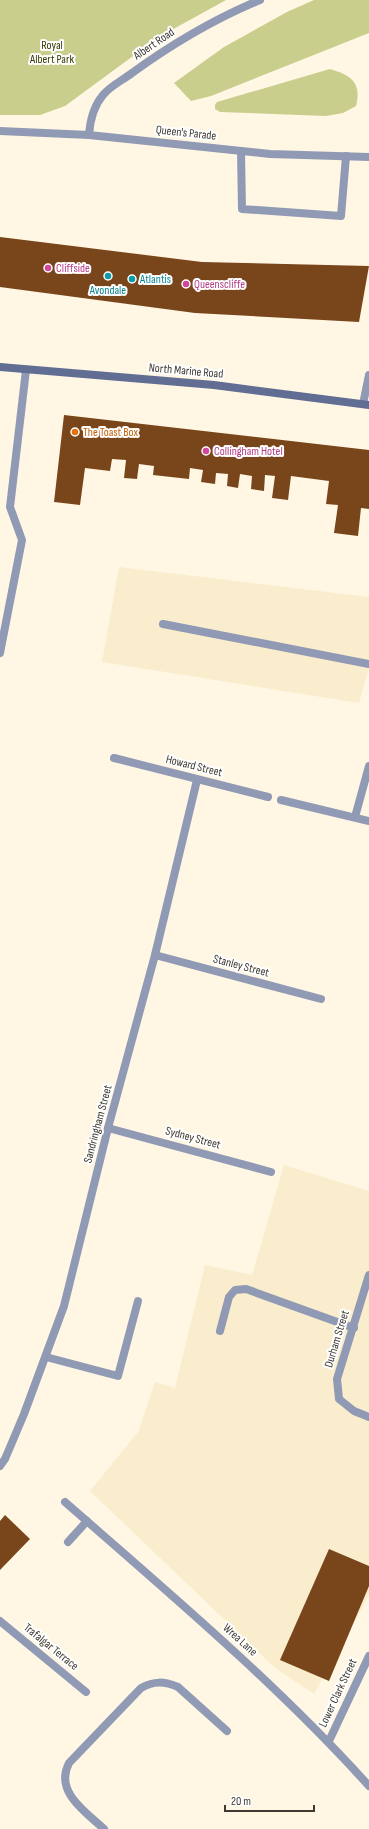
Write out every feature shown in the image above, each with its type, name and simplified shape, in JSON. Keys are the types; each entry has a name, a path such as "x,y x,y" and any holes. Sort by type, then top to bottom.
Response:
{"main road":[{"name":"North Marine Road","path":"0,367 214,385 366,405"}],"street":[{"name":"Albert Road","path":"89,135 90,119 95,107 104,94 166,48 230,12 260,0"},
{"name":"Queen's Parade","path":"0,131 89,135 270,154 369,157"},
{"path":"241,151 242,208 341,216 346,156"},
{"path":"0,653 22,540 10,507 26,370"},
{"path":"366,405 369,375"},
{"path":"164,624 369,664"},
{"name":"Howard Street","path":"114,758 268,797"},
{"path":"355,817 369,766"},
{"name":"Sandringham Street","path":"0,1466 11,1446 46,1357 64,1306 108,1128 155,955 197,780"},
{"path":"281,800 369,821"},
{"name":"Stanley Street","path":"155,955 321,999"},
{"name":"Sydney Street","path":"108,1128 271,1172"},
{"name":"Durham Street","path":"369,1275 354,1328 337,1379 339,1399 354,1411 369,1417"},
{"path":"220,1331 229,1297 235,1290 246,1289 354,1328"},
{"path":"46,1357 118,1376 138,1301"},
{"name":"Wrea Lane","path":"65,1502 255,1670 329,1741 369,1786"},
{"path":"68,1542 87,1521"},
{"name":"Trafalgar Terrace","path":"0,1621 86,1692"},
{"name":"Lower Clark Street","path":"329,1741 369,1656"},
{"path":"104,1829 71,1798 66,1784 66,1770 69,1763 141,1688 158,1682 178,1687 227,1731"}],"shaded area":[{"path":"119,567 369,597 369,668 359,703 102,662"},
{"path":"284,1165 369,1191 369,1595 314,1694 275,1668 90,1491 138,1432 155,1382 175,1388 205,1265 252,1275"}],"green space":[{"name":"Royal Albert Park","path":"0,0 226,0 159,37 65,106 40,115 0,115"},
{"path":"314,0 369,0 369,33 211,96 191,101 174,83 224,47 287,12"},
{"path":"330,69 349,77 356,86 356,106 343,113 326,116 220,112 215,109 217,102"}],"building":[{"path":"0,237 202,262 369,266 359,322 195,313 0,287"},
{"path":"64,415 369,450 369,509 361,508 358,536 334,533 338,505 326,504 329,481 291,476 288,500 272,498 275,476 265,475 264,491 251,489 252,476 240,474 238,488 227,486 228,474 216,473 215,484 201,482 203,470 190,468 189,479 153,475 154,466 139,464 137,479 124,478 126,460 112,459 110,471 85,468 80,505 54,502"},
{"path":"5,1515 30,1539 0,1570 0,1521"},
{"path":"329,1549 369,1566 369,1586 329,1681 280,1660"}],"place":[{"name":"Cliffside","path":"48,268"},
{"name":"Avondale","path":"108,276"},
{"name":"Atlantis","path":"132,279"},
{"name":"Queenscliffe","path":"186,284"},
{"name":"The Toast Box","path":"75,432"},
{"name":"Collingham Hotel","path":"206,451"}]}
